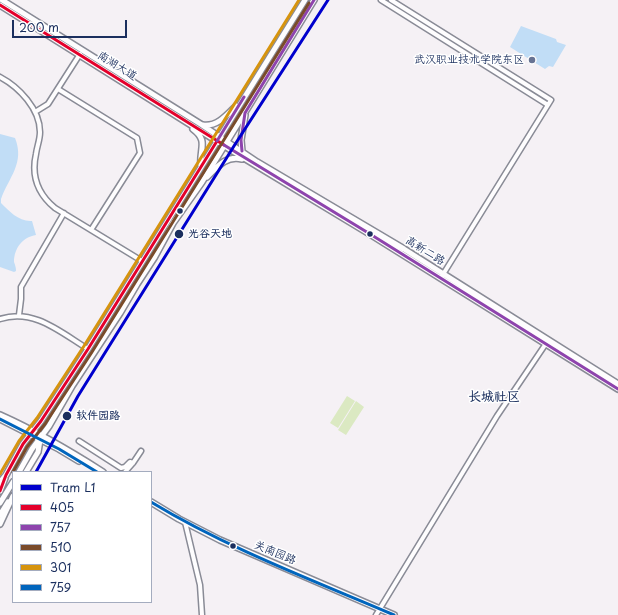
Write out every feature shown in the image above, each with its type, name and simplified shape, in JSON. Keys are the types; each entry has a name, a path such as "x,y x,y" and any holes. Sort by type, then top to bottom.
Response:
{"main road":[{"name":"南湖大道","path":"2,0 202,125 218,139"},
{"path":"0,485 23,444 41,421 88,349 305,0"},
{"path":"19,471 32,449 49,426 76,380 154,258 181,212 202,182 314,0"},
{"name":"南湖大道","path":"0,4 173,113 225,143"},
{"path":"202,125 208,126 222,120 242,102"},
{"path":"173,113 197,132 202,138 203,142 200,157 201,166"},
{"path":"242,151 241,140 245,113"},
{"name":"高新二路","path":"225,143 250,162 442,276"},
{"name":"高新二路","path":"225,143 242,151 442,276 618,389"},
{"path":"202,182 219,164 228,159 237,158 250,162"},
{"name":"高新二路","path":"547,342 618,384"},
{"path":"0,415 101,471"},
{"path":"0,419 32,432"},
{"path":"27,471 38,452 41,437"},
{"path":"41,437 94,471"},
{"path":"0,482 6,475"},
{"path":"0,492 6,475"},
{"path":"1,502 12,484"},
{"path":"0,515 12,497"},
{"path":"0,524 12,497"},
{"name":"关南园路","path":"152,503 185,524"},
{"name":"关南园路","path":"152,507 226,545 388,615"},
{"name":"关南园路","path":"378,611 394,615"}],"street":[{"path":"381,0 549,102"},
{"path":"391,0 549,102"},
{"path":"35,112 48,104 80,54"},
{"path":"0,77 15,88 27,100 35,112 40,134 34,166 37,183 45,199 55,208 142,261"},
{"path":"58,89 136,138 140,153 91,230"},
{"path":"442,276 549,102"},
{"path":"19,315 21,287 64,213"},
{"path":"0,318 12,315 32,317 88,349"},
{"path":"378,611 498,416 547,342"},
{"path":"79,441 121,468 125,467 130,462 133,463"},
{"path":"126,471 141,451"},
{"path":"185,524 200,585 202,615"}],"green space":[{"path":"347,396 355,401 338,428 330,423"},
{"path":"356,401 364,407 346,435 338,430"}],"water":[{"path":"521,26 556,39 557,42 566,45 553,67 549,66 545,69 510,47"},
{"path":"0,134 15,138 18,147 15,170 4,191 1,203 19,218 32,221 36,235 27,238 20,244 14,257 16,271 14,272 0,267"}],"tram line":[{"name":"L1","path":"37,471 78,396 234,146 328,0"}],"transit line":[{"name":"301","path":"0,474 19,441 37,418 84,346 299,0"},
{"name":"757","path":"242,151 241,140 245,113 314,0"},
{"name":"510","path":"14,471 27,447 45,424 92,352 309,3"},
{"name":"405","path":"0,5 224,145"},
{"name":"757","path":"217,141 244,97"},
{"name":"405","path":"0,491 6,475 23,444 41,421 88,349 217,141"},
{"name":"757","path":"224,145 370,234 618,389"},
{"name":"759","path":"0,419 59,449 95,471"},
{"name":"759","path":"152,503 180,519 240,549 394,615"}],"place":[{"name":"武汉职业技术学院东区","path":"532,60"},
{"name":"光谷天地","path":"179,234"},
{"name":"软件园路","path":"67,416"}],"district":[{"name":"长城社区","path":"494,397"}]}
